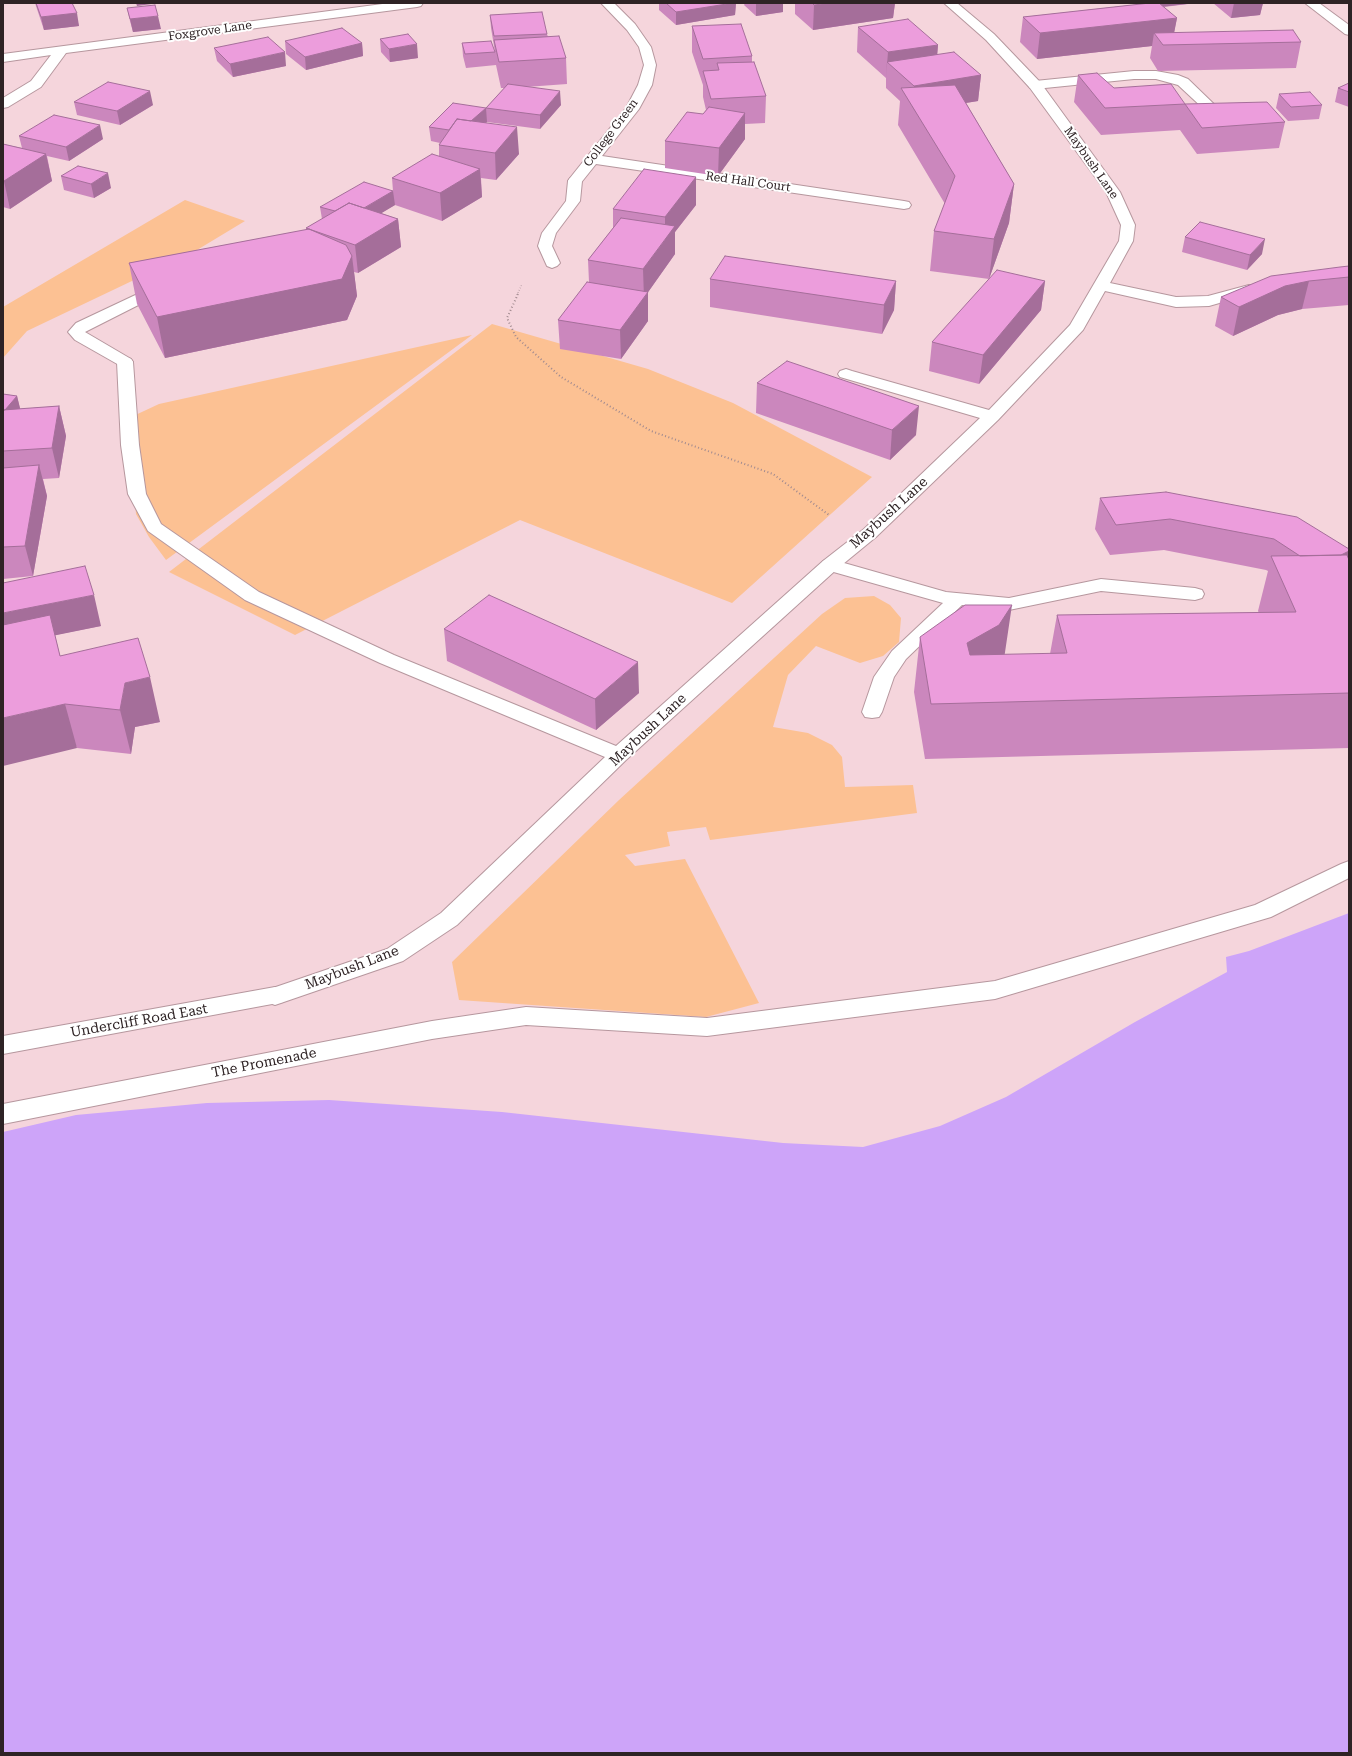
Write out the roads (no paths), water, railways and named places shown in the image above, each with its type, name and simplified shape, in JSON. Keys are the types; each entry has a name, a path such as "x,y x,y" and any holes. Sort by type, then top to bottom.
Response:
{"street":[{"name":"Foxgrove Lane","path":"4,57 61,51 378,5 418,3"},
{"name":"College Green","path":"552,263 545,246 549,233 572,201 575,180 632,109 645,85 650,65 645,46 631,27 607,3"},
{"name":"Maybush Lane","path":"275,996 394,954 449,918 619,756 830,565 870,533 992,416 1077,327 1126,241 1128,225 1113,192 1035,85 990,37 950,3"},
{"path":"1311,3 1349,31"},
{"path":"3,104 36,84 61,51"},
{"path":"1035,85 1134,75 1156,75 1183,82 1211,108"},
{"name":"Red Hall Court","path":"592,159 904,205"},
{"path":"173,282 82,326 76,332 81,338 125,362 130,445 137,494 154,527 252,596 387,659 619,756"},
{"path":"1100,285 1176,302 1209,300 1262,286"},
{"path":"846,374 992,416"},
{"path":"830,565 945,598 958,600 1009,604 1100,585 1195,594"},
{"path":"872,712 884,677 899,655 958,600"},
{"name":"The Promenade","path":"3,1114 432,1030 526,1016 708,1028 995,990 1263,912 1349,869"},
{"name":"Undercliff Road East","path":"3,1045 275,996"}]}
